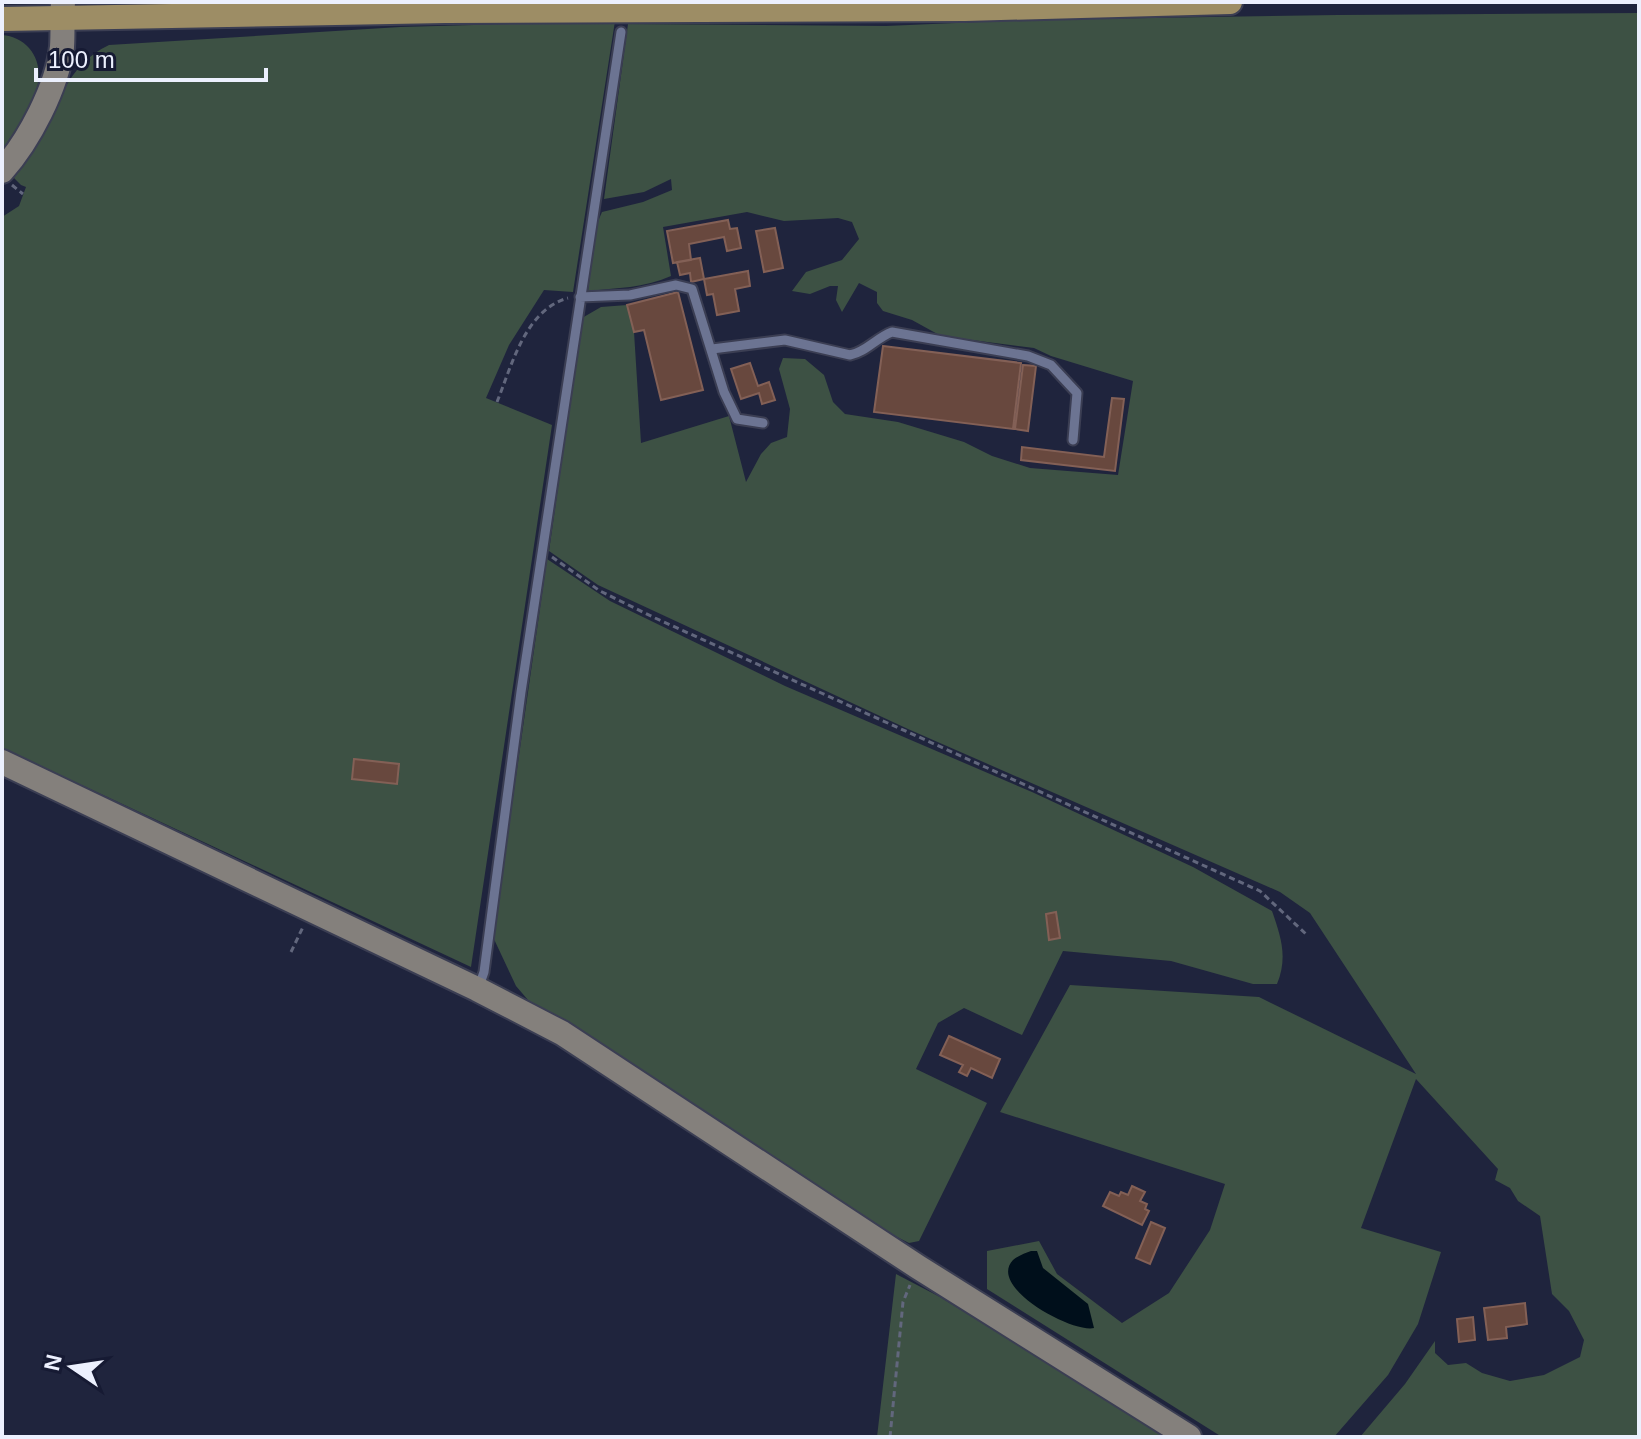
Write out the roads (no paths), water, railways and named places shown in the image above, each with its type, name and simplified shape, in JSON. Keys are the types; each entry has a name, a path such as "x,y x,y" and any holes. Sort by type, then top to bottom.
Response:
{"main road":[{"path":"2,19 62,10 965,9 1230,2"},
{"path":"2,171 20,152 47,98 61,49 62,10"},
{"path":"2,762 477,989 562,1033 918,1267 1189,1437"}],"lane":[{"path":"477,989 484,972 541,554 621,32"},
{"path":"580,297 630,295 676,285 692,289 724,392 737,419 763,423"},
{"path":"712,349 785,340 850,355 859,353 877,338 892,332 946,344 1028,356 1051,365 1077,393 1073,440"}],"water":[{"path":"1037,1251 1043,1268 1088,1304 1094,1328 1083,1328 1052,1316 1021,1295 1008,1271 1013,1260"}]}
